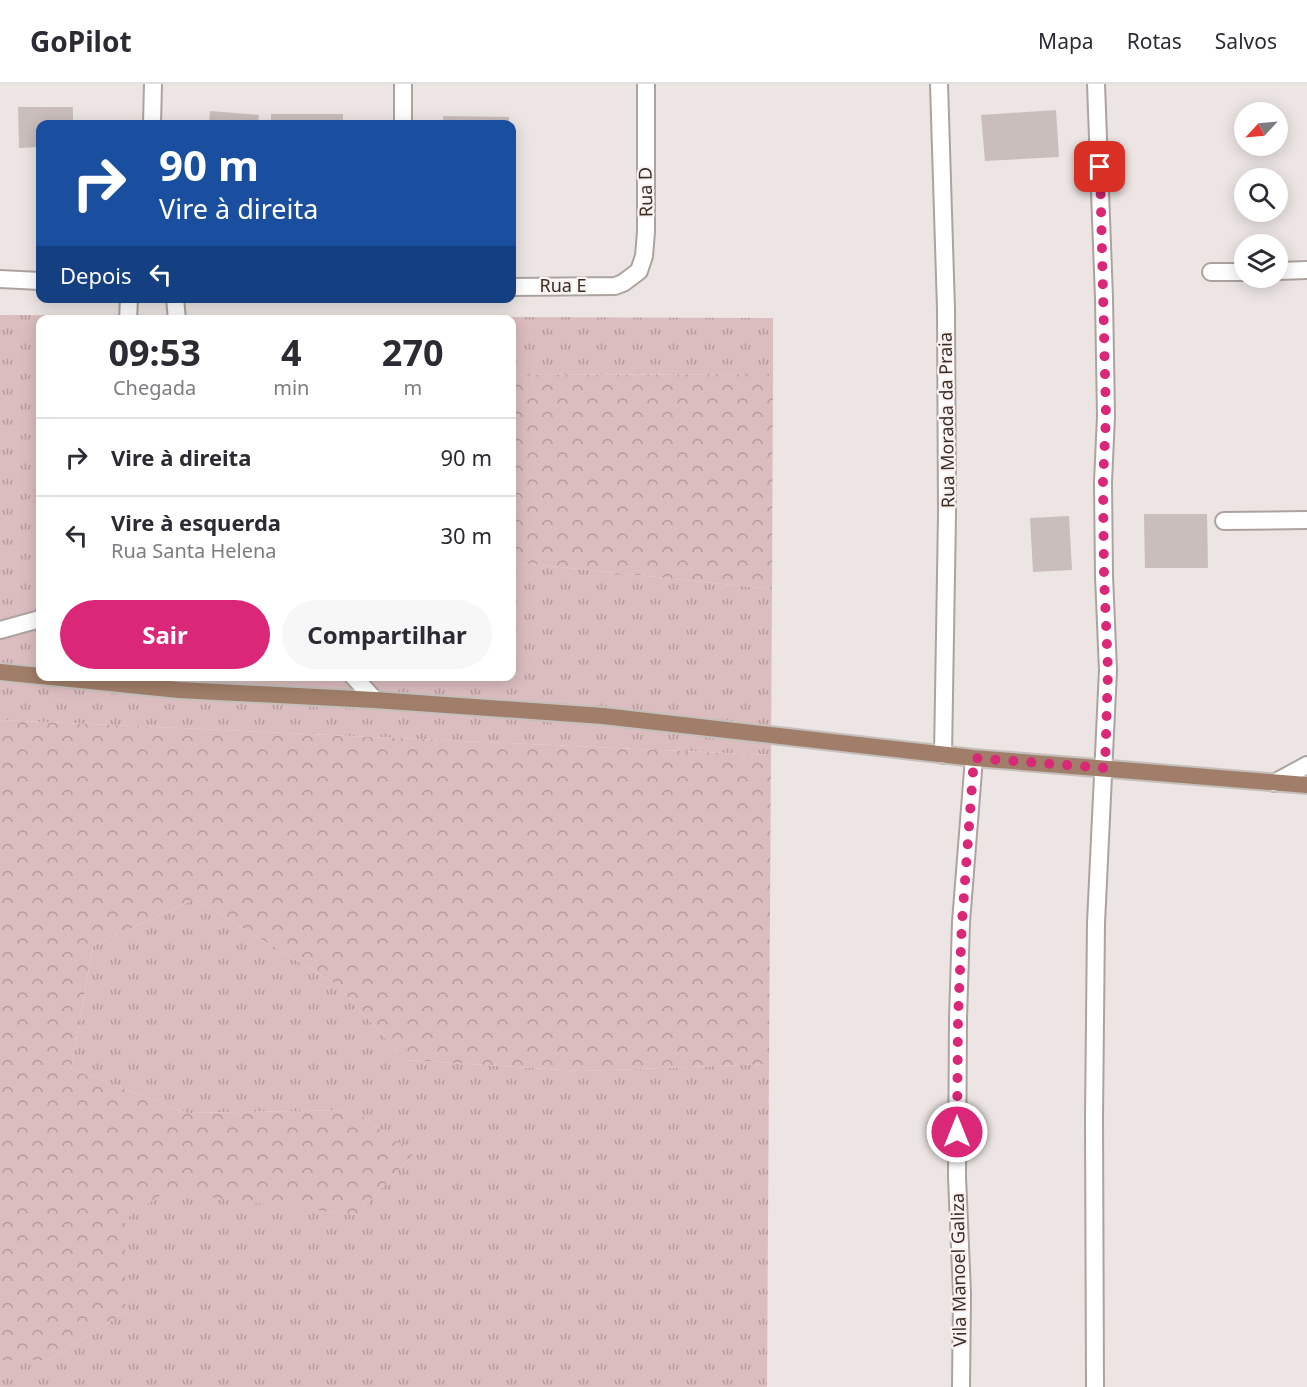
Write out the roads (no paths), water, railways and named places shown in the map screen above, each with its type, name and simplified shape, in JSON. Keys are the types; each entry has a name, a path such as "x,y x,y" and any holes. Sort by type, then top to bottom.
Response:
{"main road":[{"path":"0,672 36,676"},
{"path":"90,681 179,690 375,700 603,716 943,755 1307,785"}],"street":[{"path":"152,120 153,84"},
{"path":"403,84 403,120"},
{"name":"Rua D","path":"615,286 633,277 639,271 644,256 646,84"},
{"name":"Rua Morada da Praia","path":"939,84 946,309 947,514 943,755"},
{"path":"1095,1387 1096,923 1108,670 1104,576 1103,482 1106,416 1104,297 1096,84"},
{"path":"1288,271 1307,270"},
{"path":"1211,272 1234,272"},
{"path":"0,279 36,281"},
{"name":"Rua E","path":"516,287 615,286"},
{"path":"1224,521 1307,520"},
{"path":"0,630 36,620"},
{"path":"358,681 375,700"},
{"name":"Vila Manoel Galiza","path":"961,1387 962,1293 957,1177 958,1019 962,922 974,758"},
{"path":"1274,783 1307,765"}]}
